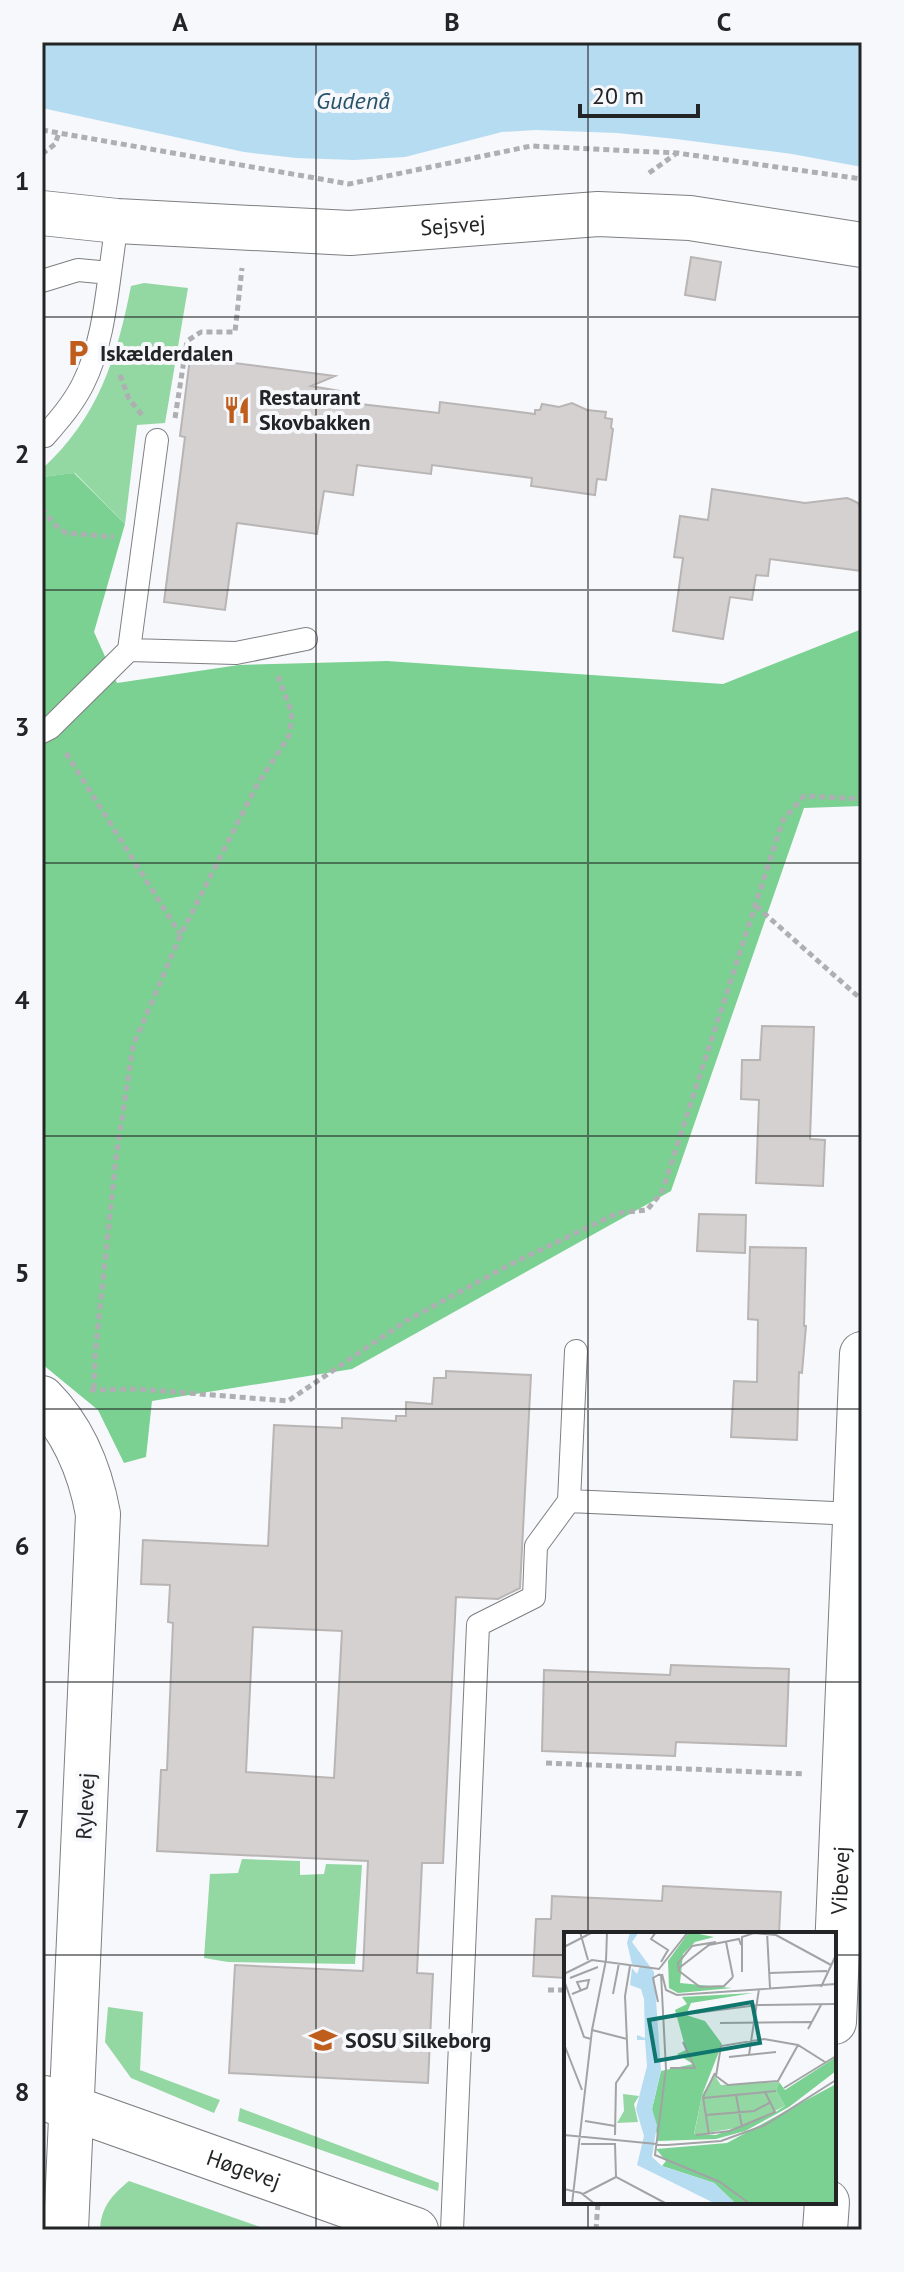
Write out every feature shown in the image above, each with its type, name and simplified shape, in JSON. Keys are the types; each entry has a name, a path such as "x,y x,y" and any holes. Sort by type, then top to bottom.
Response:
{"street":[{"name":"Sejsvej","path":"42,213 117,221 350,233 598,214 690,218 862,245"},
{"name":"Vibevej","path":"836,1973 862,1354"},
{"name":"Rylevej","path":"45,1400 75,1443 87,1467 98,1514 57,2102 66,2230"},
{"name":"Høgevej","path":"57,2102 416,2230"},
{"path":"825,2230 827,2204"}],"lane":[{"path":"45,436 83,384 97,346 117,221"},
{"path":"42,281 78,270 110,273"},
{"path":"46,730 129,650 157,440"},
{"path":"129,650 236,653 306,639"},
{"path":"452,2230 478,1625 534,1597 536,1546 569,1501 576,1351"},
{"path":"569,1501 855,1514"}],"path":[{"path":"42,130 349,184 531,146 677,153 862,179"},
{"path":"42,154 55,144 59,133"},
{"path":"647,175 677,153"},
{"path":"97,346 119,350 119,371 124,390 142,415 158,426 157,440 172,441 187,341 201,332 235,332 247,227"},
{"path":"42,508 66,533 107,536"},
{"path":"94,1389 116,1158 133,1046 181,934 257,785 289,736 292,713 267,647"},
{"path":"46,730 181,934"},
{"path":"45,1400 94,1389 138,1389 288,1401 406,1321 511,1264 618,1213 647,1210 662,1192 783,820 804,796 862,799"},
{"path":"756,906 862,1000"},
{"path":"546,1763 844,1775"},
{"path":"548,1990 564,1990"},
{"path":"596,2230 598,2204"}],"green space":[{"path":"144,283 188,288 165,423 137,425 125,524 75,473 42,477 42,469 78,429 91,408 119,338 131,286"},
{"path":"74,473 125,524 94,632 117,683 239,665 387,661 723,684 862,629 862,806 804,808 671,1191 352,1369 152,1401 146,1457 124,1463 98,1410 42,1364 42,477"},
{"path":"242,1859 300,1861 300,1875 324,1874 326,1864 362,1865 355,1964 228,1962 204,1958 210,1874 238,1873"},
{"path":"108,2007 143,2012 140,2070 220,2100 214,2113 131,2078 105,2042"},
{"path":"240,2108 439,2183 438,2191 238,2121"},
{"path":"129,2181 269,2230 100,2230 108,2202"}],"water":[{"name":"Gudenå","path":"42,42 862,42 862,167 792,154 676,139 536,130 502,132 405,157 354,160 244,152 42,108"}],"building":[{"path":"691,257 721,262 715,300 685,295"},
{"path":"195,347 227,352 226,362 335,376 311,386 351,393 360,404 439,413 440,402 535,414 542,404 559,407 572,403 587,410 606,412 605,418 612,419 613,429 606,480 597,479 595,495 531,486 532,478 432,465 431,474 357,465 353,495 324,491 317,534 237,523 225,610 164,602 185,437 180,436 190,358 194,358"},
{"path":"712,489 805,503 847,498 858,503 862,511 862,571 770,559 768,576 756,575 752,600 730,597 723,639 673,631 683,558 674,557 680,516 708,520"},
{"path":"762,1026 814,1027 810,1139 825,1140 823,1186 756,1183 759,1100 741,1099 742,1060 760,1060"},
{"path":"699,1214 746,1215 745,1253 697,1251"},
{"path":"750,1247 806,1248 806,1326 802,1373 799,1372 797,1440 731,1437 734,1381 757,1382 758,1320 748,1319"},
{"path":"446,1371 531,1375 520,1588 498,1599 456,1597 443,1863 422,1863 417,1973 433,1974 428,2083 229,2073 235,1965 363,1971 368,1861 157,1851 161,1770 167,1770 173,1623 168,1622 170,1585 141,1584 143,1540 268,1546 274,1425 342,1428 342,1418 396,1421 396,1416 406,1416 406,1402 432,1404 434,1378 446,1378","holes":["253,1627 342,1631 334,1778 246,1772"]},
{"path":"671,1665 789,1669 786,1746 676,1742 675,1756 542,1751 544,1670 670,1675"},
{"path":"663,1886 781,1892 779,1932 564,1932 564,1978 533,1976 536,1919 551,1919 552,1896 662,1901"}],"place":[{"name":"Iskælderdalen","path":"78,353"},
{"name":"Restaurant Skovbakken","path":"237,410"},
{"name":"SOSU Silkeborg","path":"323,2040"}]}
